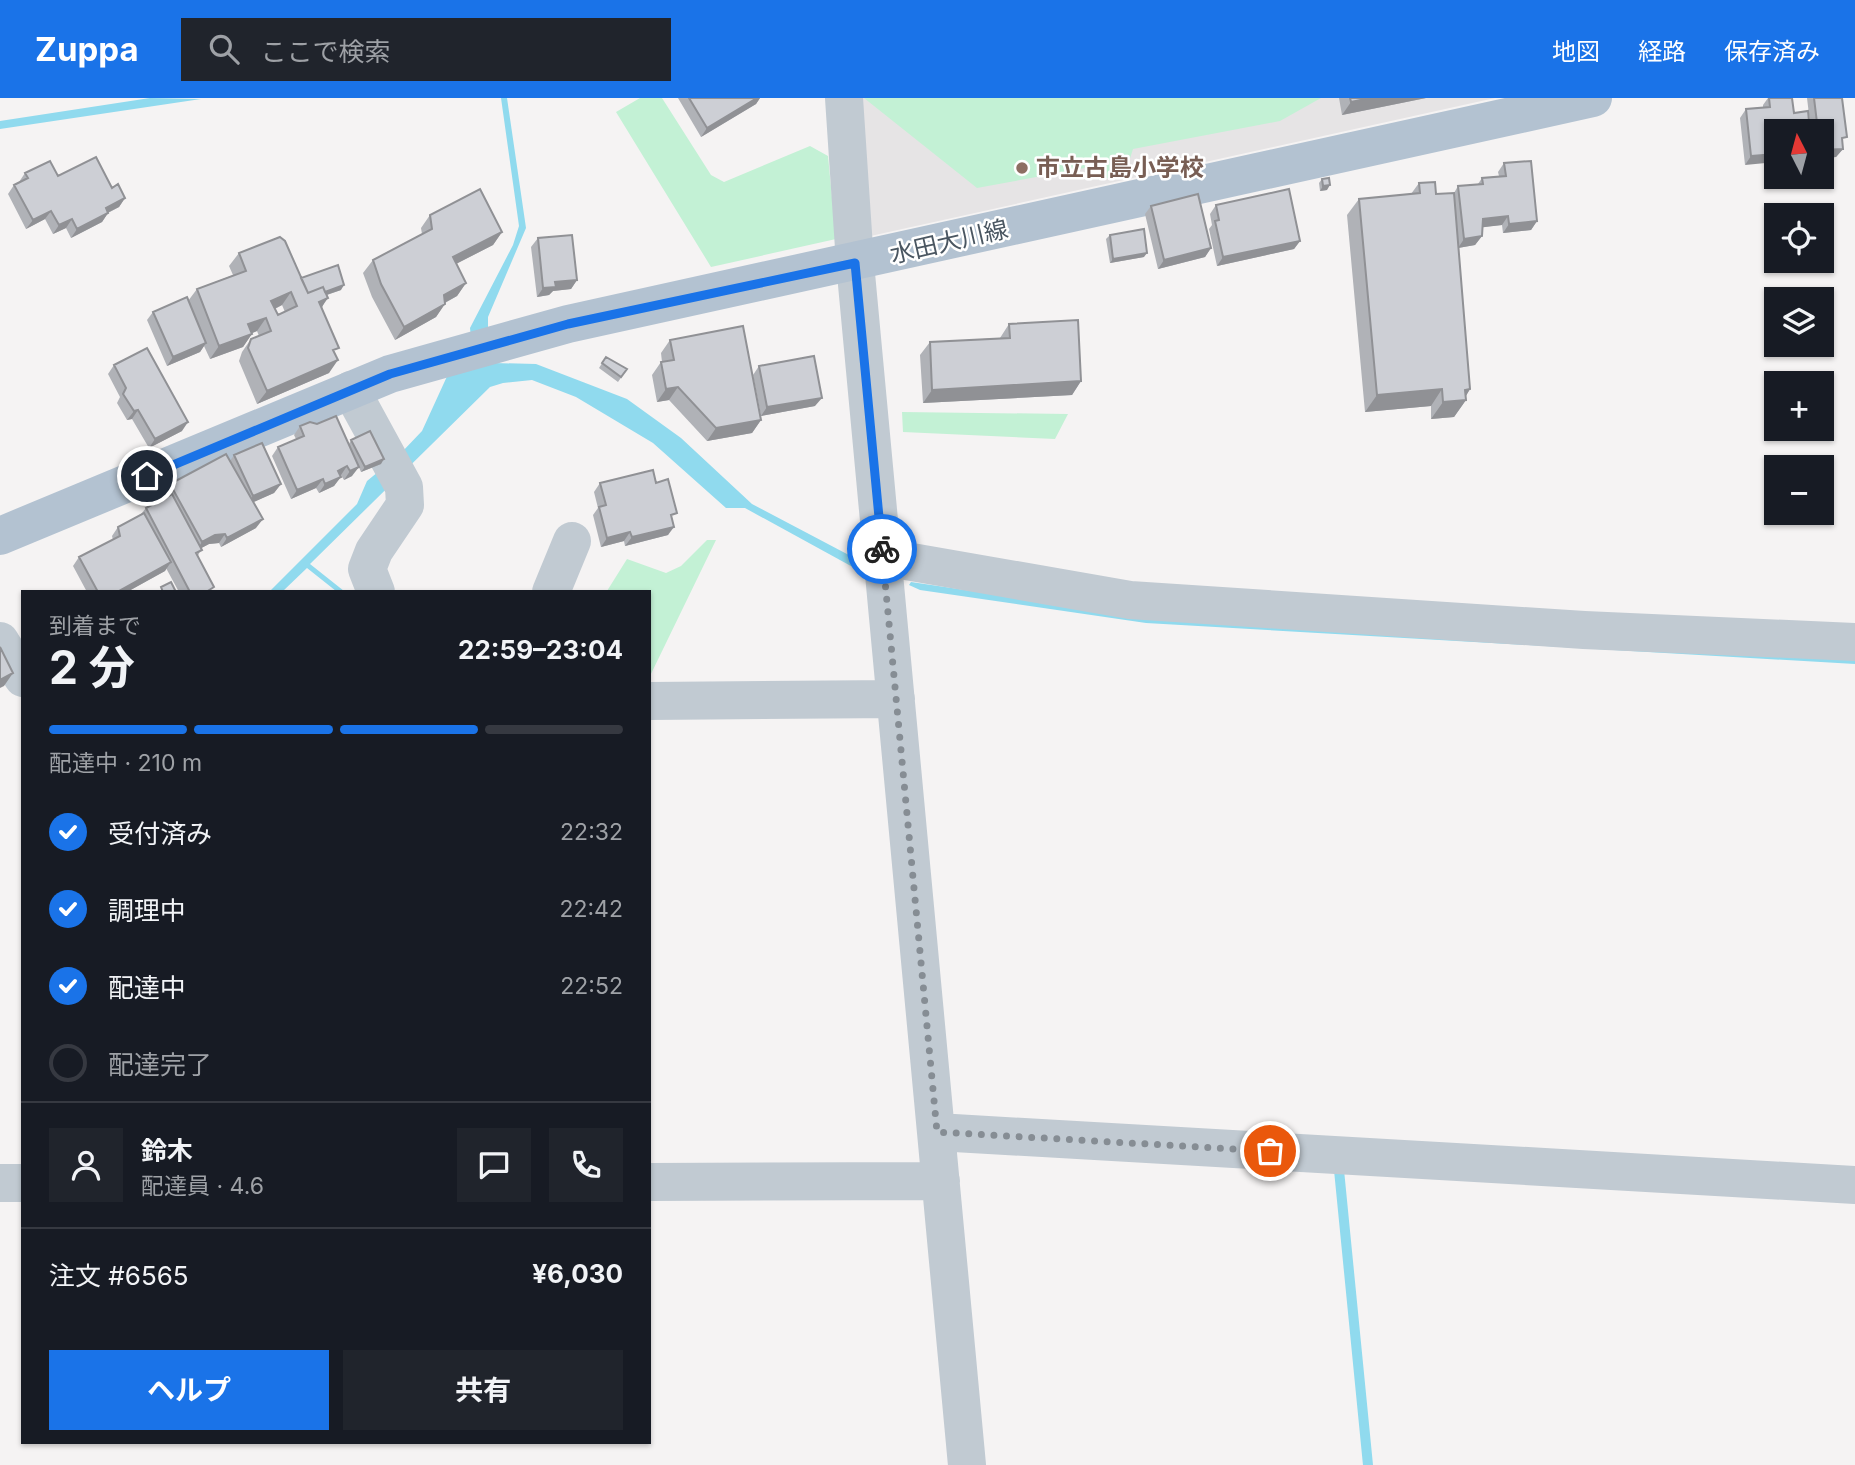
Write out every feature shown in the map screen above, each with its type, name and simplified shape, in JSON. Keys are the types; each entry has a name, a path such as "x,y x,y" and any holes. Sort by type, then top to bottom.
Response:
{"main road":[{"name":"水田大川線","path":"0,536 390,374 568,324 855,263 1594,98"}],"street":[{"path":"844,98 855,263 967,1465"},
{"path":"351,390 404,487 405,505 374,551 367,569 375,590"},
{"path":"552,590 572,541"},
{"path":"883,557 1130,600 1584,630 1855,642"},
{"path":"0,640 21,675"},
{"path":"651,701 896,699"},
{"path":"937,1132 1855,1185"},
{"path":"651,1182 941,1181"},
{"path":"0,1183 21,1183"}],"shaded area":[{"name":"市立古島小学校","path":"859,98 1495,98 866,237"}],"green space":[{"path":"640,98 662,98 711,175 724,182 810,146 828,156 836,239 711,267 616,112"},
{"path":"864,98 1321,98 1280,121 1133,149 1125,174 1099,180 1090,167 977,188"},
{"path":"902,412 1068,414 1055,439 903,432"},
{"path":"707,540 716,540 651,674 651,590 608,590 627,559 666,573 681,566"}],"water":[{"path":"150,98 201,99 0,129 0,121"},
{"path":"501,98 507,98 526,228 488,317 488,341 494,363 536,364 627,399 681,438 752,504 864,563 860,571 745,508 726,508 653,443 576,397 532,380 490,387 310,564 343,590 335,590 307,568 284,590 271,590 357,504 367,481 401,453 422,431 449,372 474,366 470,328 513,245 519,226"},
{"path":"911,582 1102,610 1855,659 1855,664 1146,623 920,590 909,585"}],"building":[{"path":"689,98 757,98 707,128"},
{"path":"1350,98 1370,98 1351,102"},
{"path":"1769,98 1792,98 1794,113 1808,111 1809,119 1764,119 1764,155 1751,156 1746,109 1770,107"},
{"path":"1814,98 1842,98 1847,137 1842,138 1843,149 1834,149 1834,119 1817,119"},
{"path":"96,157 112,188 118,184 125,198 106,208 108,213 77,229 72,219 59,225 51,211 33,220 14,185 28,178 25,173 50,161 58,176"},
{"path":"1531,161 1537,221 1509,224 1508,216 1483,219 1482,236 1464,239 1458,186 1483,184 1482,178 1506,176 1504,163"},
{"path":"1329,178 1330,185 1323,186 1322,179"},
{"path":"1435,182 1436,194 1454,193 1470,389 1465,390 1466,400 1443,402 1442,389 1377,395 1359,199 1420,193 1419,183"},
{"path":"480,189 502,232 453,257 466,283 444,295 445,304 404,327 381,284 373,260 432,229 430,215"},
{"path":"1289,189 1300,241 1223,257 1215,221 1219,220 1216,205"},
{"path":"1198,194 1211,248 1164,260 1151,206"},
{"path":"1144,229 1147,253 1113,259 1110,235"},
{"path":"572,235 577,280 555,282 556,287 543,288 538,238"},
{"path":"280,237 285,241 308,293 323,287 328,298 319,302 339,348 333,350 338,360 267,391 248,348 251,339 271,331 266,318 248,324 252,334 219,346 197,289 246,271 239,253","holes":["291,292 297,306 278,315 271,301"]},
{"path":"338,265 344,285 325,292 323,287 308,293 301,278"},
{"path":"187,297 206,343 173,357 153,312"},
{"path":"1078,320 1081,381 932,390 930,342 1010,338 1009,324"},
{"path":"743,326 761,420 716,428 678,387 666,389 661,362 674,360 670,340"},
{"path":"147,348 188,422 155,439 138,410 134,411 123,394 126,388 114,365"},
{"path":"814,356 822,398 767,407 759,366"},
{"path":"606,357 627,369 621,377 602,363"},
{"path":"336,416 359,467 350,471 347,466 338,471 341,477 325,484 323,479 297,490 278,447 304,436 300,426 310,422 317,424"},
{"path":"370,431 384,459 365,467 351,440"},
{"path":"262,443 281,484 253,496 234,455"},
{"path":"226,454 263,519 227,538 225,534 215,535 202,542 170,484"},
{"path":"653,470 656,483 668,479 677,513 671,515 674,527 632,537 630,532 607,538 599,507 606,505 600,483"},
{"path":"172,494 202,550 196,553 214,587 209,590 189,590 146,508"},
{"path":"144,513 171,562 121,590 97,590 79,557 120,536 118,527"},
{"path":"171,582 175,590 162,590 161,587"},
{"path":"0,647 13,673 0,680"}],"waterway":[{"path":"1339,1170 1368,1465"}],"way so far":[{"path":"882,549 937,1132 1270,1151"}],"place":[{"name":"市立古島小学校","path":"1022,168"}],"route":[{"path":"147,476 390,374 568,324 855,263 882,549"}]}
